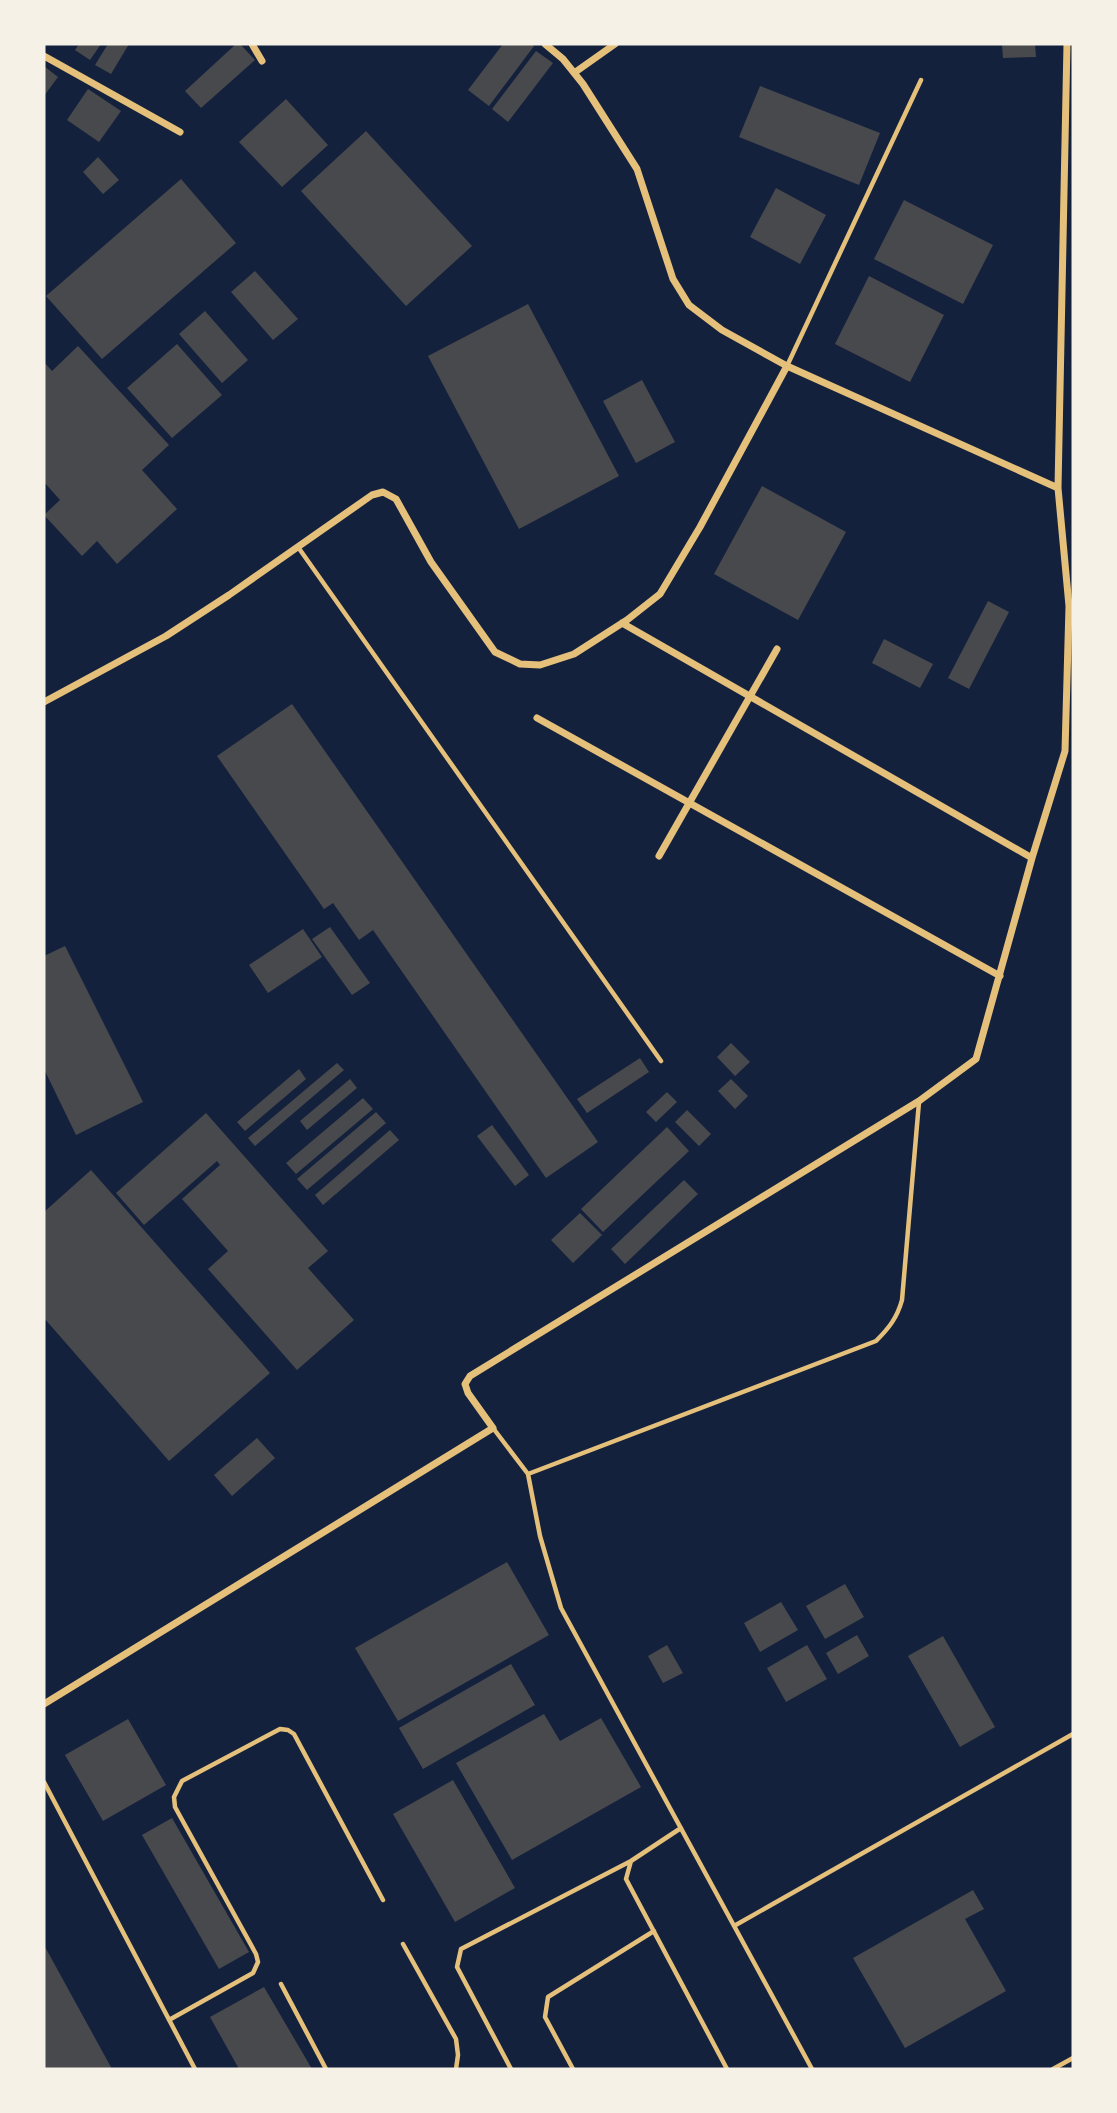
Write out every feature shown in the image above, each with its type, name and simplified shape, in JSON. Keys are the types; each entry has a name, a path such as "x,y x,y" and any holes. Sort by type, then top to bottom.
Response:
{"street":[{"path":"252,44 262,61"},
{"path":"545,44 574,73 637,169 673,279 689,305 722,330 787,366 1058,488"},
{"path":"574,73 615,44"},
{"path":"44,1704 493,1428 468,1393 466,1384 470,1376 919,1101 976,1059 1065,751 1071,607 1058,488 1068,44"},
{"path":"44,56 180,132"},
{"path":"44,702 166,636 372,495 383,492 396,499 431,562 495,652 520,664 540,664 574,654 660,594 701,527 787,366"},
{"path":"622,623 1032,858"},
{"path":"659,856 777,649"},
{"path":"537,718 1000,976"}],"lane":[{"path":"787,366 921,79"},
{"path":"298,547 661,1061"},
{"path":"528,1474 876,1341 890,1327 902,1300 919,1101"},
{"path":"493,1428 528,1474 540,1536 561,1608 812,2069"},
{"path":"169,2020 253,1973 258,1962 175,1807 174,1797 181,1781 280,1729 288,1730 294,1734 383,1900"},
{"path":"734,1926 1073,1734"},
{"path":"44,1782 195,2069"},
{"path":"511,2069 457,1966 461,1949 631,1861 681,1828"},
{"path":"631,1861 626,1879 727,2069"},
{"path":"573,2069 545,2017 548,1997 654,1931"},
{"path":"403,1944 456,2039 456,2069"},
{"path":"281,1984 326,2069"},
{"path":"1053,2069 1073,2058"}],"building":[{"path":"79,44 101,44 90,60 75,50"},
{"path":"108,44 129,44 111,74 95,65"},
{"path":"236,44 240,44 255,60 201,108 185,91"},
{"path":"503,44 534,46 489,106 468,90"},
{"path":"1002,44 1035,44 1036,57 1003,58"},
{"path":"536,51 553,63 508,122 492,109"},
{"path":"44,66 58,77 44,96"},
{"path":"760,86 880,133 859,185 739,137"},
{"path":"88,89 121,111 99,142 67,120"},
{"path":"286,99 328,145 282,187 239,142"},
{"path":"366,131 472,246 406,306 301,191"},
{"path":"98,157 119,180 103,194 83,172"},
{"path":"181,179 236,243 102,359 46,296"},
{"path":"776,188 826,215 800,264 750,237"},
{"path":"904,200 993,245 963,304 874,259"},
{"path":"255,271 298,319 273,340 231,292"},
{"path":"869,276 944,315 910,382 835,344"},
{"path":"528,304 619,476 519,529 428,356"},
{"path":"205,311 248,360 222,383 179,334"},
{"path":"177,344 222,395 172,438 127,388"},
{"path":"78,346 169,445 142,470 177,509 117,564 97,541 82,556 44,515 60,500 44,482 44,362 52,371"},
{"path":"642,380 675,442 636,463 603,401"},
{"path":"762,486 846,532 798,620 714,574"},
{"path":"988,601 1009,612 969,689 948,678"},
{"path":"884,639 933,664 920,688 872,663"},
{"path":"292,704 598,1142 546,1178 373,930 359,940 333,903 324,909 217,756"},
{"path":"330,927 370,983 352,995 312,939"},
{"path":"303,929 322,957 268,993 249,965"},
{"path":"65,946 143,1102 76,1135 44,1069 44,956"},
{"path":"731,1043 750,1062 735,1076 717,1057"},
{"path":"640,1058 649,1072 587,1113 577,1099"},
{"path":"337,1063 344,1070 255,1146 248,1138"},
{"path":"299,1069 306,1079 245,1131 237,1122"},
{"path":"350,1079 357,1088 307,1130 300,1121"},
{"path":"731,1079 748,1096 735,1109 718,1091"},
{"path":"667,1092 677,1102 656,1122 646,1112"},
{"path":"363,1098 373,1109 296,1174 286,1163"},
{"path":"687,1110 711,1134 699,1146 675,1122"},
{"path":"376,1112 386,1123 307,1190 297,1179"},
{"path":"206,1113 328,1251 308,1268 354,1320 297,1370 208,1269 228,1251 182,1199 220,1165 217,1161 144,1225 116,1193"},
{"path":"492,1125 529,1175 515,1186 477,1136"},
{"path":"667,1127 689,1151 603,1232 581,1209"},
{"path":"390,1130 399,1140 323,1205 315,1195"},
{"path":"91,1170 270,1373 169,1461 44,1318 44,1212"},
{"path":"684,1180 698,1194 625,1264 611,1249"},
{"path":"580,1213 602,1235 573,1263 551,1240"},
{"path":"257,1438 275,1458 232,1496 214,1475"},
{"path":"507,1562 549,1635 398,1721 355,1648"},
{"path":"845,1584 864,1617 825,1639 806,1606"},
{"path":"781,1602 798,1630 760,1652 744,1623"},
{"path":"857,1635 869,1656 838,1674 826,1653"},
{"path":"943,1636 995,1727 960,1747 908,1656"},
{"path":"667,1645 683,1673 663,1683 648,1656"},
{"path":"807,1645 827,1679 786,1702 767,1668"},
{"path":"511,1664 535,1705 423,1769 399,1728"},
{"path":"544,1714 560,1741 601,1718 641,1787 512,1860 456,1763"},
{"path":"128,1719 166,1785 103,1821 65,1755"},
{"path":"453,1780 515,1888 455,1922 393,1814"},
{"path":"172,1818 249,1952 219,1969 142,1835"},
{"path":"973,1890 984,1909 965,1919 1006,1991 905,2048 853,1958"},
{"path":"44,1945 112,2069 44,2069"},
{"path":"264,1987 312,2069 239,2069 210,2017"}]}
